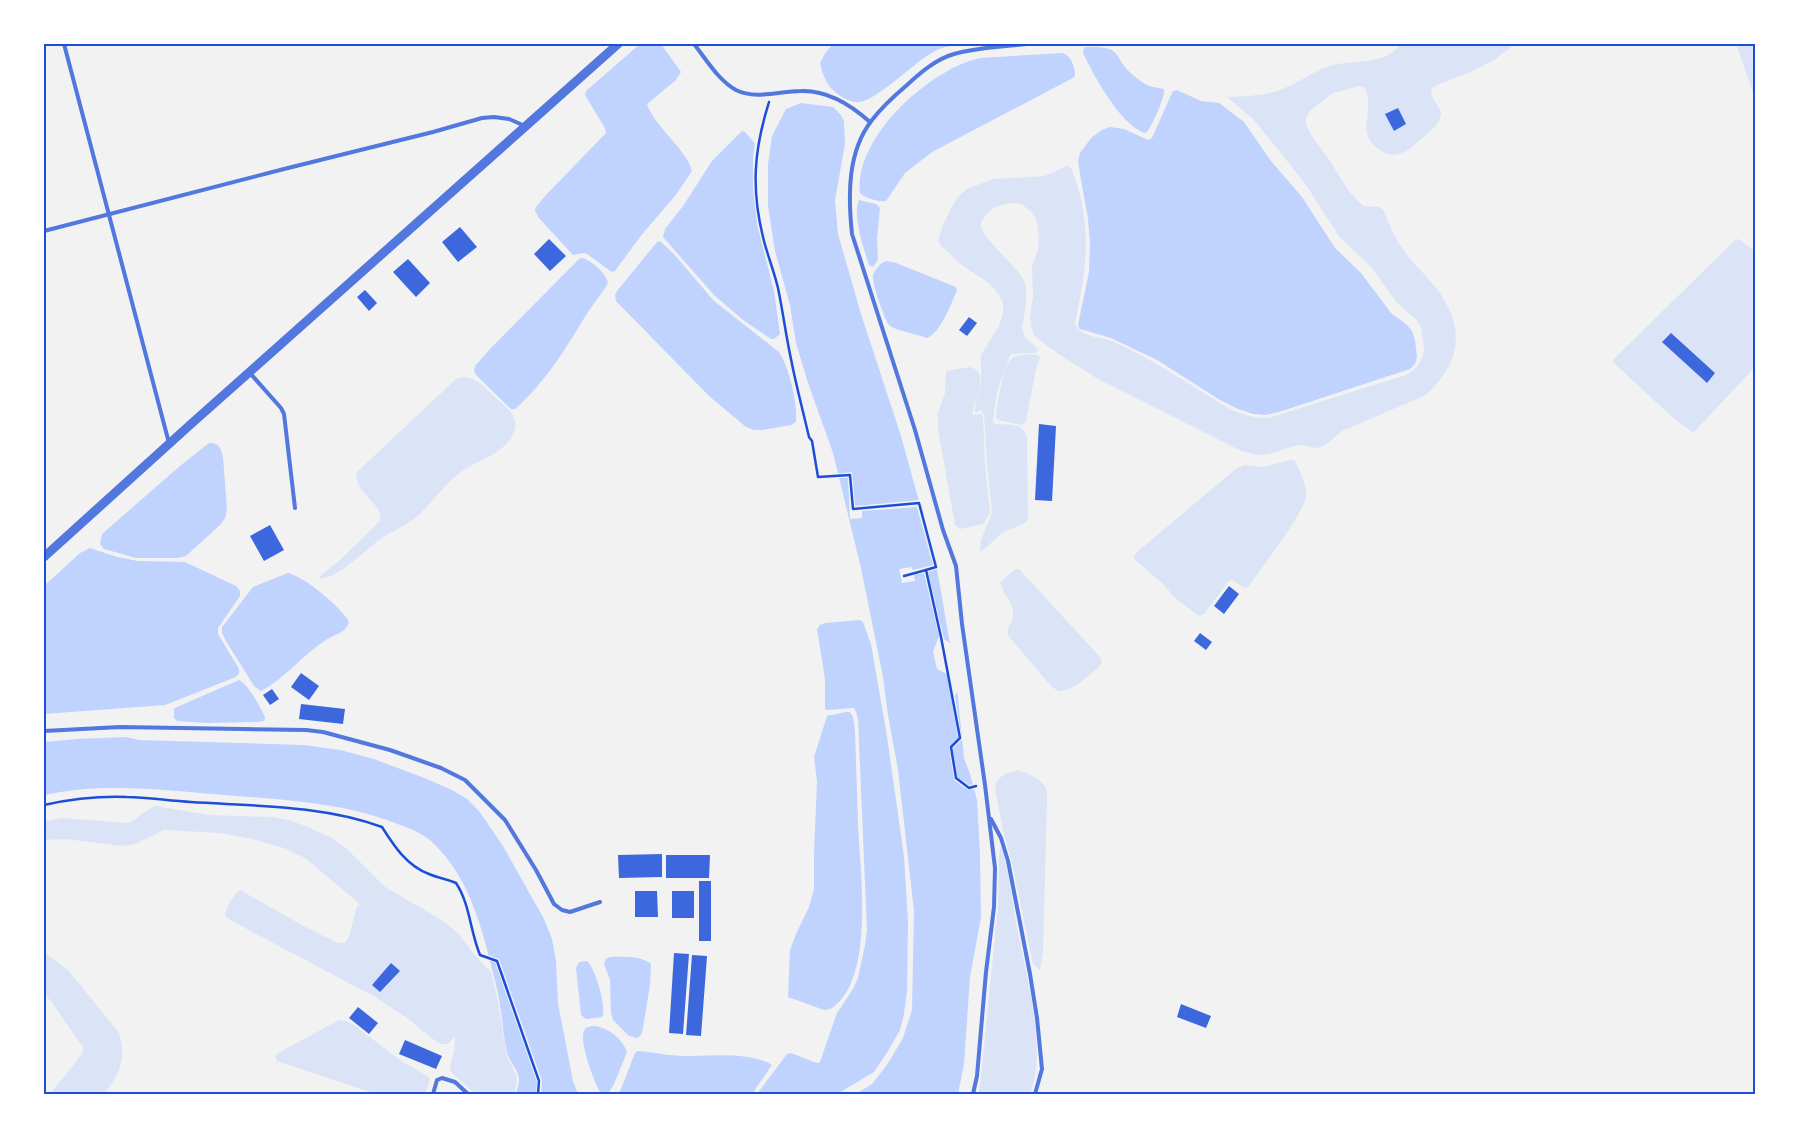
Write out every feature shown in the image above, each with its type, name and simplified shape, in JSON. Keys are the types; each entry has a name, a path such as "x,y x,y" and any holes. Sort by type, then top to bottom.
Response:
{"street":[{"path":"44,557 618,44"}],"lane":[{"path":"64,44 169,444"},
{"path":"694,44 726,82 744,93 772,94 802,91 820,93 847,104 870,122"},
{"path":"973,1094 977,1076 986,972 994,908 995,868 956,566 943,530 912,421 852,234 849,208 850,186 853,164 860,142 870,122 911,81 943,58 968,50 1026,44"},
{"path":"44,231 482,118 509,119 525,126"},
{"path":"249,372 281,408 284,414 295,508"},
{"path":"44,731 120,727 306,730 323,732 390,750 454,774 464,780 478,793 505,820 536,870 554,904 562,910 570,912 600,902"},
{"path":"989,814 1001,838 1008,861 1030,974 1042,1070 1035,1094"},
{"path":"432,1094 437,1080 442,1078 455,1082 468,1094"}],"path":[{"path":"772,94 762,126 756,157 755,185 757,204 762,236 777,286 791,362 809,437 812,441 818,477 850,475 853,509 919,503 936,567 904,576"},
{"path":"926,570 960,738 951,747 956,778 969,788 985,785"},
{"path":"44,805 80,798 128,797 293,809 325,813 382,827 408,862 430,875 456,883 461,891 474,941 480,955 497,961 539,1081 538,1094"}],"shaded area":[{"path":"1401,44 1514,44 1486,64 1433,87 1431,89 1432,95 1441,114 1438,123 1425,136 1402,153 1393,155 1383,152 1368,138 1368,95 1364,87 1358,86 1331,94 1310,111 1306,118 1306,124 1313,138 1348,190 1363,206 1379,207 1383,210 1402,248 1437,289 1446,303 1455,331 1455,345 1453,358 1438,383 1426,395 1342,431 1324,446 1315,448 1299,445 1270,454 1260,455 1237,449 1098,379 1063,357 1034,335 1030,316 1033,297 1032,266 1038,249 1039,238 1037,223 1033,213 1021,204 1005,204 994,208 986,214 980,225 989,240 1022,277 1025,284 1026,306 1022,328 1025,337 1038,349 1036,353 1012,354 1010,356 997,392 993,421 995,424 1019,427 1025,432 1027,437 1028,519 1025,523 1002,533 980,553 981,540 992,513 984,415 980,410 976,413 974,411 981,383 981,355 999,326 1003,313 1003,303 990,284 963,266 940,245 938,240 943,225 957,198 967,189 993,179 1044,176 1067,166 1071,168 1083,207 1086,245 1083,283 1075,323 1078,328 1086,334 1109,340 1144,357 1228,408 1238,412 1268,418 1406,375 1417,367 1424,352 1421,328 1417,320 1396,302 1372,268 1339,236 1304,182 1254,120 1227,97 1260,95 1284,89 1329,66 1384,57"},
{"path":"1736,44 1755,44 1755,98"},
{"path":"1736,239 1755,252 1755,367 1693,433 1671,416 1613,360"},
{"path":"1019,355 1038,355 1040,357 1026,421 1021,425 998,420 996,417 999,394 1010,361"},
{"path":"969,367 976,369 980,379 980,386 972,413 973,415 982,414 983,417 990,513 983,524 960,529 955,525 938,430 938,413 945,393 946,371"},
{"path":"464,377 482,385 512,415 515,427 507,443 500,450 458,474 410,522 379,540 340,571 326,578 320,578 380,521 378,509 359,486 357,472 456,379"},
{"path":"1294,460 1301,473 1306,492 1304,504 1281,542 1248,587 1244,588 1232,580 1229,581 1204,614 1199,616 1176,599 1163,584 1135,560 1134,556 1137,552 1237,468 1244,465 1263,467"},
{"path":"1015,569 1019,569 1101,658 1102,663 1095,671 1067,690 1059,691 1051,686 1007,632 1013,611 1000,582"},
{"path":"1017,770 1037,779 1044,785 1047,791 1043,952 1040,970 1033,964 995,788 1000,778"},
{"path":"156,806 208,815 273,817 289,820 308,827 330,837 346,848 385,887 442,920 458,933 491,972 507,1056 517,1077 515,1094 475,1094 451,1072 450,1066 455,1036 448,1044 441,1044 410,1020 375,997 225,916 230,902 240,890 311,930 338,943 344,943 348,939 356,909 358,905 361,905 305,858 287,849 252,839 220,833 164,830 135,844 121,846 66,839 44,840 44,821 63,818 128,823"},
{"path":"1001,847 1029,986 1036,1033 1037,1055 1035,1076 1030,1094 978,1094 998,906 999,856"},
{"path":"44,952 69,971 119,1033 122,1058 118,1072 104,1094 50,1094 83,1053 83,1047 44,994"},
{"path":"339,1020 354,1025 400,1060 429,1077 430,1080 425,1094 376,1094 277,1061 275,1056 278,1053"}],"water":[{"path":"640,44 661,44 681,72 676,80 647,104 656,121 684,155 692,171 675,196 643,233 615,271 612,272 587,254 573,255 539,218 535,211 546,195 606,133 605,128 585,95 586,91"},
{"path":"833,44 962,44 948,46 933,52 876,94 868,99 857,102 846,99 835,92 824,77 820,63"},
{"path":"1086,47 1112,50 1126,68 1145,84 1164,89 1158,112 1146,133 1127,121 1109,99 1083,53"},
{"path":"1063,53 1070,59 1073,66 1075,76 1071,79 932,152 905,173 886,201 872,199 860,193 861,172 869,150 882,129 918,91 939,76 960,65 980,58"},
{"path":"1177,90 1201,101 1219,103 1244,122 1271,161 1302,197 1335,248 1361,273 1391,313 1412,331 1417,357 1415,364 1410,369 1279,412 1266,415 1253,414 1220,400 1157,360 1111,338 1080,329 1078,325 1089,272 1090,244 1088,219 1078,161 1080,153 1092,137 1110,127 1124,129 1148,140 1152,138 1173,91"},
{"path":"801,103 833,107 844,121 845,144 835,200 838,234 861,314 901,436 936,563 956,679 964,758 977,800 981,917 970,977 964,1064 958,1094 856,1094 872,1084 887,1065 903,1038 912,1010 914,911 898,770 883,677 861,568 833,453 796,343 790,305 775,251 768,206 768,164 772,136 786,109"},
{"path":"742,131 755,144 753,189 757,224 774,291 780,334 774,339 771,339 743,320 714,295 663,237 665,229 683,206 712,161"},
{"path":"859,200 876,204 880,208 877,239 878,260 873,267 869,265 858,223 857,207"},
{"path":"660,241 673,253 714,301 779,352 792,386 796,406 796,422 791,425 762,430 746,427 709,396 616,301 615,295 617,291 657,242"},
{"path":"583,258 591,262 605,275 608,283 545,377 526,399 515,409 511,409 478,377 474,372 475,366 579,259"},
{"path":"886,261 896,263 956,287 957,290 945,317 932,335 927,338 893,328 888,323 873,279 877,268"},
{"path":"209,443 217,445 223,457 227,510 221,524 186,556 177,558 136,558 104,549 100,544 102,534"},
{"path":"90,548 117,557 138,561 185,562 236,586 240,591 240,596 218,628 218,634 239,669 236,677 165,705 44,714 44,586 80,553"},
{"path":"288,573 295,575 322,593 339,609 349,622 345,629 317,646 278,680 261,691 254,686 226,641 222,633 222,627 253,587"},
{"path":"860,620 863,622 871,644 886,730 904,856 908,921 907,991 904,1014 900,1030 874,1072 837,1094 757,1094 787,1054 791,1053 817,1063 820,1062 837,1013 858,978 867,930 858,719 854,708 826,710 825,708 825,679 817,629 825,623"},
{"path":"239,680 247,686 254,697 265,717 264,721 207,723 177,721 174,718 174,709 177,707"},
{"path":"850,712 853,717 855,731 862,890 861,941 857,964 850,985 838,1003 824,1010 788,997 790,950 809,907 814,889 817,781 814,757 827,716"},
{"path":"126,737 139,740 304,745 340,750 374,759 427,779 467,799 479,811 503,846 544,919 552,939 556,961 558,1003 573,1081 578,1094 516,1094 519,1076 507,1052 498,993 475,910 448,859 431,841 411,829 374,816 353,810 311,803 134,788 89,789 44,795 44,742"},
{"path":"610,957 637,958 651,964 650,985 643,1028 641,1035 637,1038 629,1036 613,1020 610,980 604,964 606,959"},
{"path":"587,961 597,979 602,997 603,1012 602,1017 586,1019 581,1015 576,968 579,962"},
{"path":"596,1026 615,1035 627,1052 608,1094 601,1094 598,1089 583,1042 585,1029"},
{"path":"638,1051 678,1056 741,1056 772,1065 752,1094 619,1094 635,1053"}],"pier":[{"path":"852,472 855,506 920,500 938,569 928,572 944,639 950,643 958,690 955,696 962,740 953,748 957,777 969,785 975,784 976,789 968,790 954,780 949,747 958,738 947,674 937,669 933,652 939,636 924,573 914,575 915,581 902,583 899,569 911,567 913,570 933,565 917,507 862,511 862,518 850,519 848,478 836,478 835,474"},
{"path":"485,954 499,959 542,1081 541,1094 536,1094 537,1082 495,962 487,960"}],"building":[{"path":"1398,108 1406,124 1394,131 1385,114"},
{"path":"460,227 477,247 458,262 442,242"},
{"path":"549,239 566,256 550,271 534,254"},
{"path":"408,259 430,283 416,297 393,272"},
{"path":"365,290 377,303 369,311 357,297"},
{"path":"969,317 977,323 967,336 959,330"},
{"path":"1671,333 1715,373 1707,383 1662,342"},
{"path":"1039,424 1056,426 1052,501 1035,500"},
{"path":"270,525 284,550 264,561 250,536"},
{"path":"1229,586 1239,594 1224,614 1214,606"},
{"path":"1200,633 1212,642 1206,650 1194,641"},
{"path":"301,673 319,686 309,700 291,687"},
{"path":"272,689 279,699 270,705 263,695"},
{"path":"301,704 345,709 343,724 299,719"},
{"path":"662,854 662,877 619,878 618,855"},
{"path":"666,855 710,855 709,878 666,878"},
{"path":"699,881 711,881 711,941 699,941"},
{"path":"635,891 657,891 658,917 635,917"},
{"path":"672,891 694,891 694,918 672,918"},
{"path":"674,953 689,954 683,1034 669,1033"},
{"path":"692,955 707,956 701,1036 686,1035"},
{"path":"391,963 400,971 380,992 372,985"},
{"path":"1181,1004 1211,1016 1206,1028 1177,1017"},
{"path":"358,1007 378,1023 369,1034 349,1018"},
{"path":"405,1040 442,1056 436,1069 399,1054"}]}
